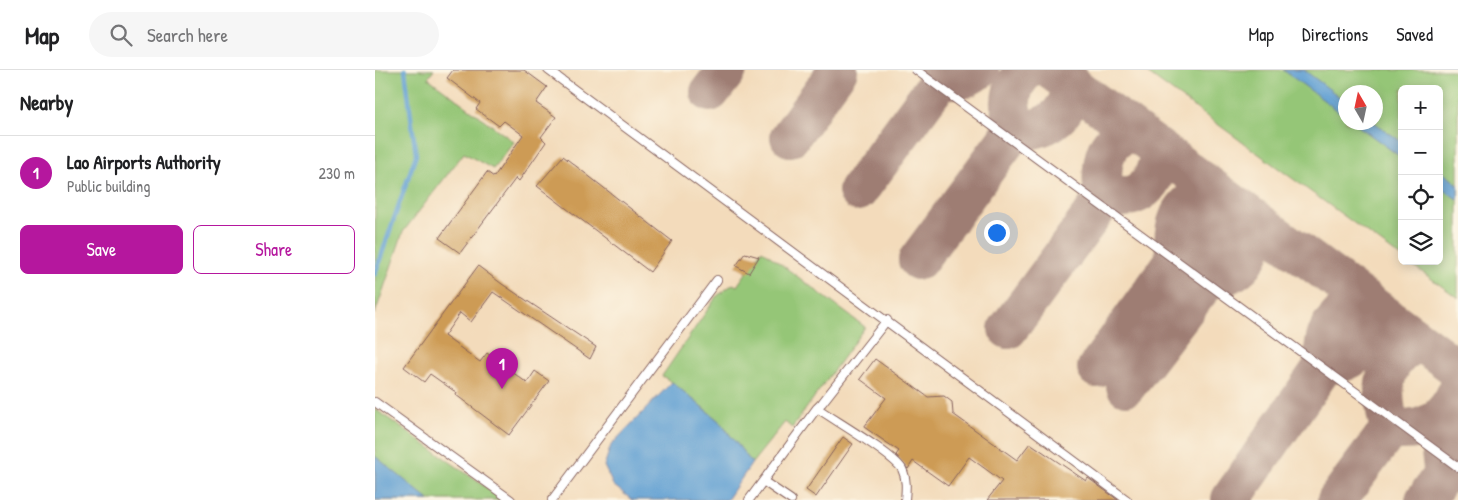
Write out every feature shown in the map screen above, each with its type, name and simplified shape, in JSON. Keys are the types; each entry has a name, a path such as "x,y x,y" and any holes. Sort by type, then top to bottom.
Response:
{"lane":[{"path":"547,70 887,320 1127,500"},
{"path":"917,70 1458,467"},
{"path":"551,500 717,280"},
{"path":"749,500 817,408 887,320"},
{"path":"375,402 511,500"},
{"path":"817,408 886,454 901,468 906,480 905,500"},
{"path":"763,481 791,500"}],"green space":[{"path":"375,70 434,70 428,78 514,142 493,169 464,153 403,232 375,314"},
{"path":"1143,70 1452,70 1458,74 1458,298 1413,265 1443,265 1443,85 1398,85 1398,255"},
{"path":"762,250 865,327 792,428 785,422 752,463 719,421 662,376 717,296 733,284 737,286"},
{"path":"375,409 504,500 375,500"}],"water":[{"path":"1283,70 1304,70 1338,96 1338,111"},
{"path":"1383,129 1398,139 1398,155 1364,130"},
{"path":"1443,173 1458,184 1458,200 1443,189"},
{"path":"672,382 719,421 752,463 727,500 632,500 613,485 604,466 611,445"},
{"path":"375,456 429,500 375,500"}],"building":[{"path":"453,70 524,70 547,87 536,103 556,117 541,137 546,142 519,181 516,178 460,253 439,238 487,172 494,177 523,135 504,121 499,126 476,109 480,103 447,78"},
{"path":"563,156 672,241 650,272 537,186"},
{"path":"745,253 759,257 749,273 736,266"},
{"path":"478,266 596,347 590,359 493,292 471,322 460,313 444,336 480,362 487,353 527,383 535,371 549,381 509,435 430,374 424,382 404,367"},
{"path":"875,359 928,397 944,396 952,402 953,414 1017,460 1030,443 1086,481 1088,478 1118,500 987,500 1002,481 969,457 948,486 913,461 908,469 896,455 899,451 864,427 886,398 860,379"},
{"path":"843,437 853,444 816,497 806,490"}],"waterway":[{"path":"375,274 416,155 405,70"}],"taxiway":[{"path":"710,92 727,70"},
{"path":"790,137 838,70"},
{"path":"939,70 940,80 965,78 979,70"},
{"path":"1012,133 1011,98 1016,83 1027,70"},
{"path":"1051,70 1458,369"},
{"path":"858,191 940,80"},
{"path":"918,260 1012,133 1034,129 1052,121 1065,107 1073,85"},
{"path":"1104,199 1102,177 1105,156 1115,140 1123,135 1135,132"},
{"path":"1008,329 1104,199 1137,193 1150,183 1160,151"},
{"path":"1176,259 1174,243 1176,227 1181,213 1192,201 1213,189"},
{"path":"1097,368 1176,259 1205,245 1213,238 1223,221 1226,211 1226,199"},
{"path":"1126,386 1207,280 1229,274 1244,262 1257,235 1259,223"},
{"path":"1325,364 1325,341 1332,325 1360,297"},
{"path":"1231,499 1325,364 1346,361 1362,349 1373,332 1379,311"},
{"path":"1390,429 1384,390 1386,378 1390,367 1397,357 1421,342"},
{"path":"1337,500 1390,429 1413,429 1432,423 1447,409 1458,390"},
{"path":"1444,473 1440,439 1443,423 1450,407"},
{"path":"1425,500 1444,473 1458,473"}],"place":[{"name":"Lao Airports Authority","path":"502,389"}]}
